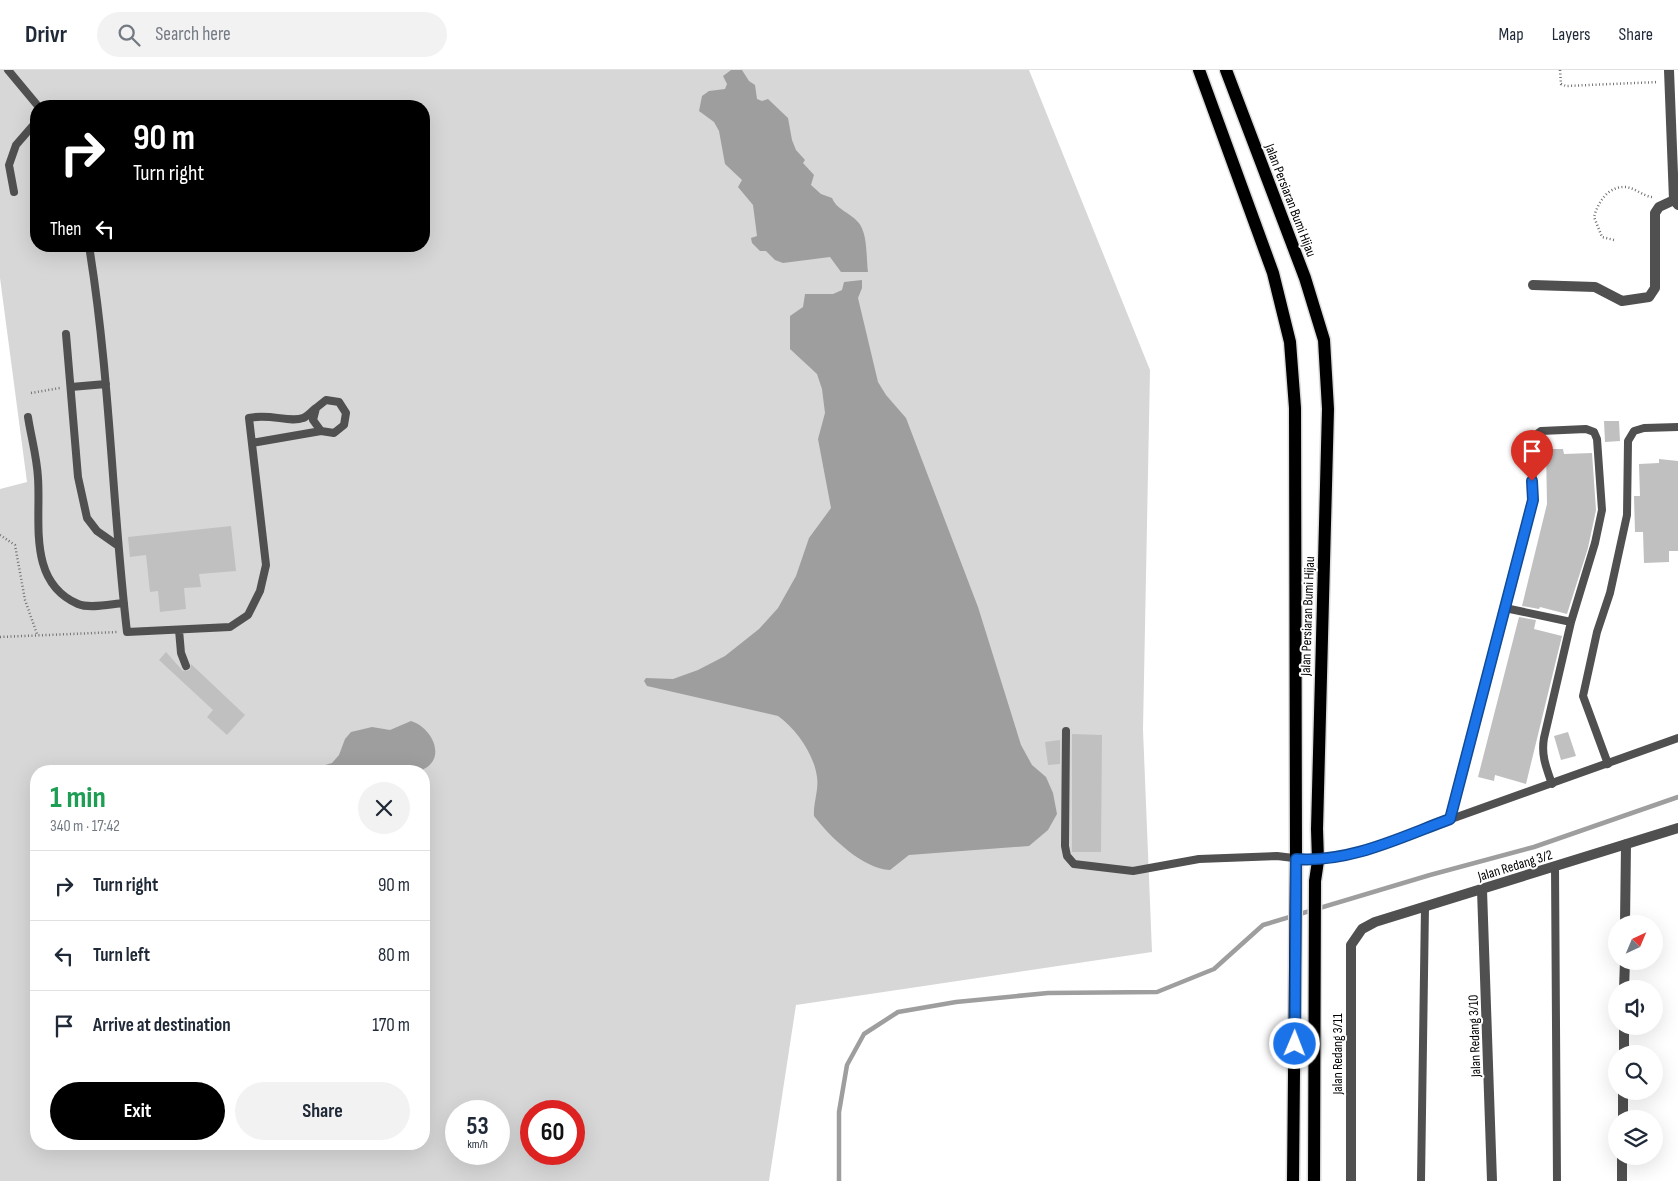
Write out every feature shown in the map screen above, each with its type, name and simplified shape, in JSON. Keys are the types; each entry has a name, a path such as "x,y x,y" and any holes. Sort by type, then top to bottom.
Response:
{"main road":[{"name":"Jalan Persiaran Bumi Hijau","path":"1198,70 1273,273 1290,342 1295,408 1296,946 1293,1181"},
{"name":"Jalan Persiaran Bumi Hijau","path":"1226,70 1305,278 1324,340 1328,409 1317,829 1318,861 1315,882 1314,1181"}],"street":[{"path":"1533,285 1595,287 1622,301 1649,297 1655,288 1655,213 1658,207 1675,200 1669,75"},
{"name":"Jalan Redang 3/2","path":"1362,929 1425,906 1482,890 1678,828"},
{"path":"1625,915 1626,844"},
{"name":"Jalan Redang 3/10","path":"1482,890 1492,1181"},
{"name":"Jalan Redang 3/11","path":"1351,1181 1351,945 1362,929"},
{"path":"1622,1165 1622,1181"}],"lane":[{"path":"10,72 33,100"},
{"path":"14,192 9,165 16,145 30,129"},
{"path":"91,252 97,295 114,473 117,545 128,632 230,627 248,615 260,591 266,565 249,418 261,414 289,419 303,418 326,400 339,402 346,413 344,425 334,433 321,431 252,443"},
{"path":"66,334 78,477 87,518 98,531 117,545"},
{"path":"71,387 106,384"},
{"path":"316,408 314,420 321,431"},
{"path":"28,417 38,477 38,548 46,571 59,592 80,605 124,603"},
{"path":"1608,764 1583,696 1596,632 1610,593 1627,514 1628,441 1634,431 1644,428 1678,427"},
{"path":"1450,819 1533,500 1532,438 1541,431 1590,430 1597,439 1602,510 1595,543 1571,622 1542,750 1552,784"},
{"path":"1505,608 1571,622"},
{"path":"180,630 181,653 186,666"},
{"path":"1066,731 1065,846 1068,856 1074,864 1133,871 1199,859 1277,856 1318,861 1359,852 1678,738"},
{"path":"1555,867 1557,1181"},
{"path":"1421,1181 1425,906"}],"path":[{"path":"1560,70 1561,84 1566,86 1610,86 1669,75"},
{"path":"1614,240 1602,237 1594,217 1597,206 1612,190 1626,187 1644,196 1675,200"},
{"path":"32,393 71,387"},
{"path":"0,535 15,546 25,600 37,634"},
{"path":"0,637 37,634 128,632"}],"shaded area":[{"path":"0,70 1029,70 1150,370 1143,730 1152,952 796,1005 769,1181 0,1181 0,489 27,482 0,278"},
{"path":"731,70 742,70 749,81 755,85 757,99 762,101 768,99 788,118 796,150 805,160 803,163 814,175 811,185 821,194 832,198 840,208 858,222 864,232 868,272 841,272 830,257 783,263 775,260 766,251 760,251 752,243 751,238 757,236 753,205 738,187 742,180 725,164 719,131 714,122 699,111 702,96 709,91 725,89 727,84 723,76"},
{"path":"862,280 862,288 858,298 878,382 886,395 906,418 978,607 1021,745 1032,765 1046,777 1053,793 1057,814 1048,830 1029,846 909,855 890,870 869,864 848,851 814,816 817,791 815,768 803,743 785,721 778,716 647,686 644,681 646,678 673,679 698,670 725,656 759,629 778,608 796,576 809,538 831,508 818,439 825,413 822,389 817,374 790,349 790,316 803,307 805,294 833,294 842,290 844,282"},
{"path":"411,721 426,730 434,744 435,752 434,759 430,765 325,765 332,763 339,755 345,739 351,732 372,727 390,730"}],"building":[{"path":"1604,421 1619,421 1620,441 1605,442"},
{"path":"1546,449 1563,449 1564,454 1592,453 1596,510 1588,548 1567,614 1540,607 1539,609 1522,606 1547,504"},
{"path":"1659,459 1678,461 1678,551 1669,551 1669,562 1644,563 1643,532 1635,532 1634,496 1640,496 1639,464 1659,463"},
{"path":"231,526 236,571 199,574 201,587 184,588 186,609 160,612 158,591 150,592 146,555 130,557 128,537"},
{"path":"1519,617 1536,620 1534,629 1562,636 1526,784 1495,775 1494,781 1478,777"},
{"path":"166,652 183,671 190,670 191,664 245,715 227,735 207,717 213,710 159,660"},
{"path":"1568,732 1576,756 1561,760 1554,736"},
{"path":"1072,734 1102,735 1101,852 1072,852"},
{"path":"1060,740 1060,764 1048,765 1045,742"}],"waterway":[{"path":"839,1181 839,1112 847,1065 864,1034 898,1012 956,1002 1048,993 1157,992 1214,969 1263,925 1430,875 1534,847 1678,797"}],"route":[{"path":"1295,1044 1296,859 1318,861 1359,852 1450,819 1533,500 1532,481"}]}
